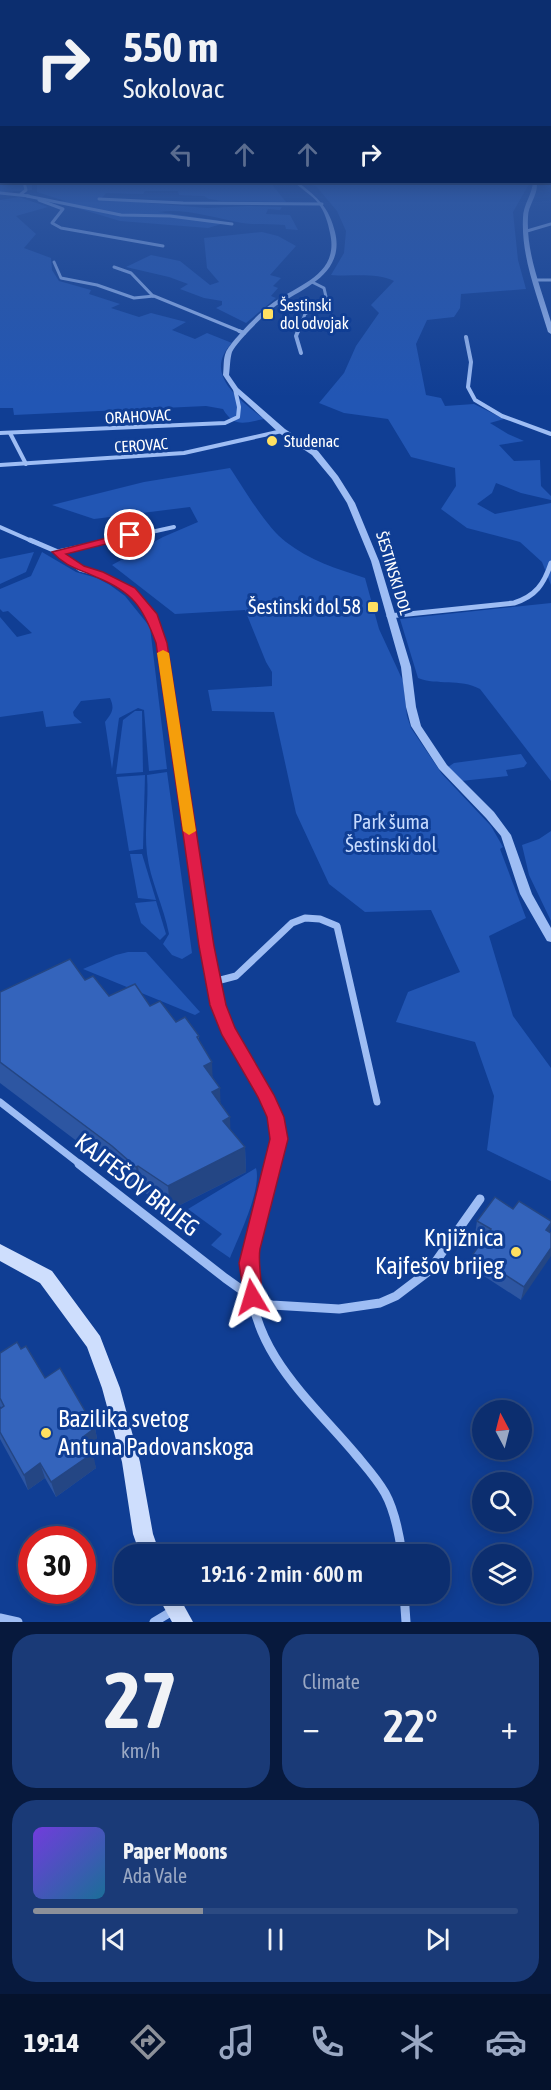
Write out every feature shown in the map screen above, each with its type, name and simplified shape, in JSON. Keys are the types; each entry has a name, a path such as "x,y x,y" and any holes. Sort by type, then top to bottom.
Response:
{"main road":[{"path":"0,1252 46,1277 94,1342 111,1388 131,1462 146,1544"}],"street":[{"path":"235,389 226,375 229,352 244,333 272,306 312,282 328,267 335,246"},
{"path":"528,246 528,258 551,332"},
{"path":"54,262 61,278 68,281 98,285 134,298 154,296"},
{"path":"114,267 131,273 154,296 244,333"},
{"path":"536,280 551,280"},
{"path":"301,353 296,336 305,314 327,301 328,296 323,287 312,282"},
{"path":"466,337 471,362 468,387 475,400 502,416 551,434"},
{"name":"ŠESTINSKI DOL","path":"235,389 282,431 315,453 351,503 375,561 389,616 406,667 411,706 419,731 443,767 502,829 510,842 526,894 551,938"},
{"name":"ORAHOVAC","path":"0,433 225,423 238,417 235,389"},
{"name":"CEROVAC","path":"0,465 184,453 282,431"},
{"path":"9,433 26,464"},
{"path":"58,552 174,526"},
{"path":"0,527 58,552 80,569 99,574 131,590 151,614 161,643 218,1005 228,1030 265,1095 275,1117 279,1139 250,1249 248,1263 252,1297 264,1337 280,1363 371,1473 385,1494 397,1526 400,1544"},
{"path":"389,616 514,603 531,599 543,584 551,563"},
{"path":"213,982 235,976 290,924 304,917 317,917 337,926 376,1102"},
{"name":"KAJFEŠOV BRIJEG","path":"0,1102 219,1274 261,1303 281,1307 339,1309 380,1303 396,1296 429,1271 480,1199"},
{"path":"405,1604 406,1622"},
{"path":"154,1622 174,1608"},
{"path":"0,1618 18,1622"}],"green space":[{"path":"0,246 26,246 24,248 51,258 52,270 59,281 91,290 89,294 120,304 111,308 139,317 151,313 186,322 172,330 195,339 207,333 232,343 224,354 221,365 223,376 235,395 264,419 240,423 231,419 223,409 206,406 14,415 13,408 0,408"},
{"path":"205,246 296,246 270,275 281,278 273,286 278,288 271,296 276,298 246,323 216,308 222,305 222,301 204,298 180,289 188,284 126,267 151,255 180,261 210,285 219,282 207,268"},
{"path":"345,246 517,246 526,289 461,294 460,308 454,317 427,320 416,344 426,395 441,398 445,406 474,404 504,419 490,423 524,441 499,445 514,461 540,460 541,486 551,496 551,500 521,493 496,483 492,493 477,504 495,514 551,503 551,585 542,562 520,542 467,528 441,509 456,486 455,468 411,457 388,419 344,413 319,403 344,373 356,346 379,313 371,305 394,281 371,276 331,275 344,253"},
{"name":"Park šuma Šestinski dol","path":"230,468 264,518 286,542 314,559 365,578 379,629 403,681 407,716 411,728 442,774 491,826 503,847 500,849 526,918 489,936 513,1016 551,1068 551,1181 487,1150 494,1096 475,1042 396,1022 408,992 460,972 431,910 365,912 329,884 296,813 274,712 212,711 208,690 272,686 272,672 245,610 175,614 112,565 163,537 198,522 190,507 94,519 52,505 144,482"},
{"path":"34,552 26,572 0,584 0,559"},
{"path":"42,552 76,572 97,578 110,585 125,596 150,627 167,769 149,771 144,710 138,708 119,718 112,769 105,722 112,711 110,698 81,701 73,712 82,723 46,727 43,711 0,717 0,617 17,637 32,633 8,611 3,612 0,609 0,589 31,576"},
{"path":"551,603 551,781 480,689 465,684 433,682 418,678 400,619"},
{"path":"135,711 142,711 143,772 116,774 123,720"},
{"path":"521,754 527,763 524,767 506,770 508,776 461,781 448,767 454,763"},
{"path":"167,772 192,953 182,959 172,955 163,944 169,934 147,854 147,775"},
{"path":"145,775 143,849 129,851 117,777"},
{"path":"551,831 551,921 529,875 522,845 539,839"},
{"path":"130,854 142,854 156,900 138,898"},
{"path":"156,901 166,934 160,940 141,923 135,903"},
{"path":"128,952 146,952 200,1012 195,1015 83,969"},
{"path":"256,1168 256,1188 253,1200 230,1258 211,1245 222,1234 188,1209"}],"building":[{"path":"70,959 85,980 93,976 109,996 135,984 150,1006 160,1001 176,1022 185,1017 199,1036 197,1037 212,1062 204,1066 220,1088 212,1092 230,1117 223,1121 245,1147 168,1186 138,1166 136,1167 112,1146 0,1062 0,992"},
{"name":"Knjižnica Kajfešov brijeg","path":"495,1197 513,1209 519,1201 551,1221 546,1230 551,1233 551,1248 524,1287 473,1254 491,1229 477,1221"},
{"name":"Bazilika svetog Antuna Padovanskoga","path":"17,1342 21,1349 26,1346 45,1378 60,1368 95,1428 83,1437 93,1453 51,1482 40,1463 24,1475 0,1432 0,1409 4,1406 0,1398 0,1353"}],"slow traffic":[{"path":"163,653 189,831"}],"place":[{"name":"Šestinski dol odvojak","path":"268,314"},
{"name":"Studenac","path":"272,441"},
{"name":"Šestinski dol 58","path":"373,607"},
{"name":"Knjižnica Kajfešov brijeg","path":"516,1252"},
{"name":"Bazilika svetog Antuna Padovanskoga","path":"46,1433"}],"route":[{"path":"130,535 58,552 80,569 99,574 131,590 151,614 161,643 218,1005 228,1030 265,1095 275,1117 279,1139 250,1249 248,1263 252,1297"}]}
